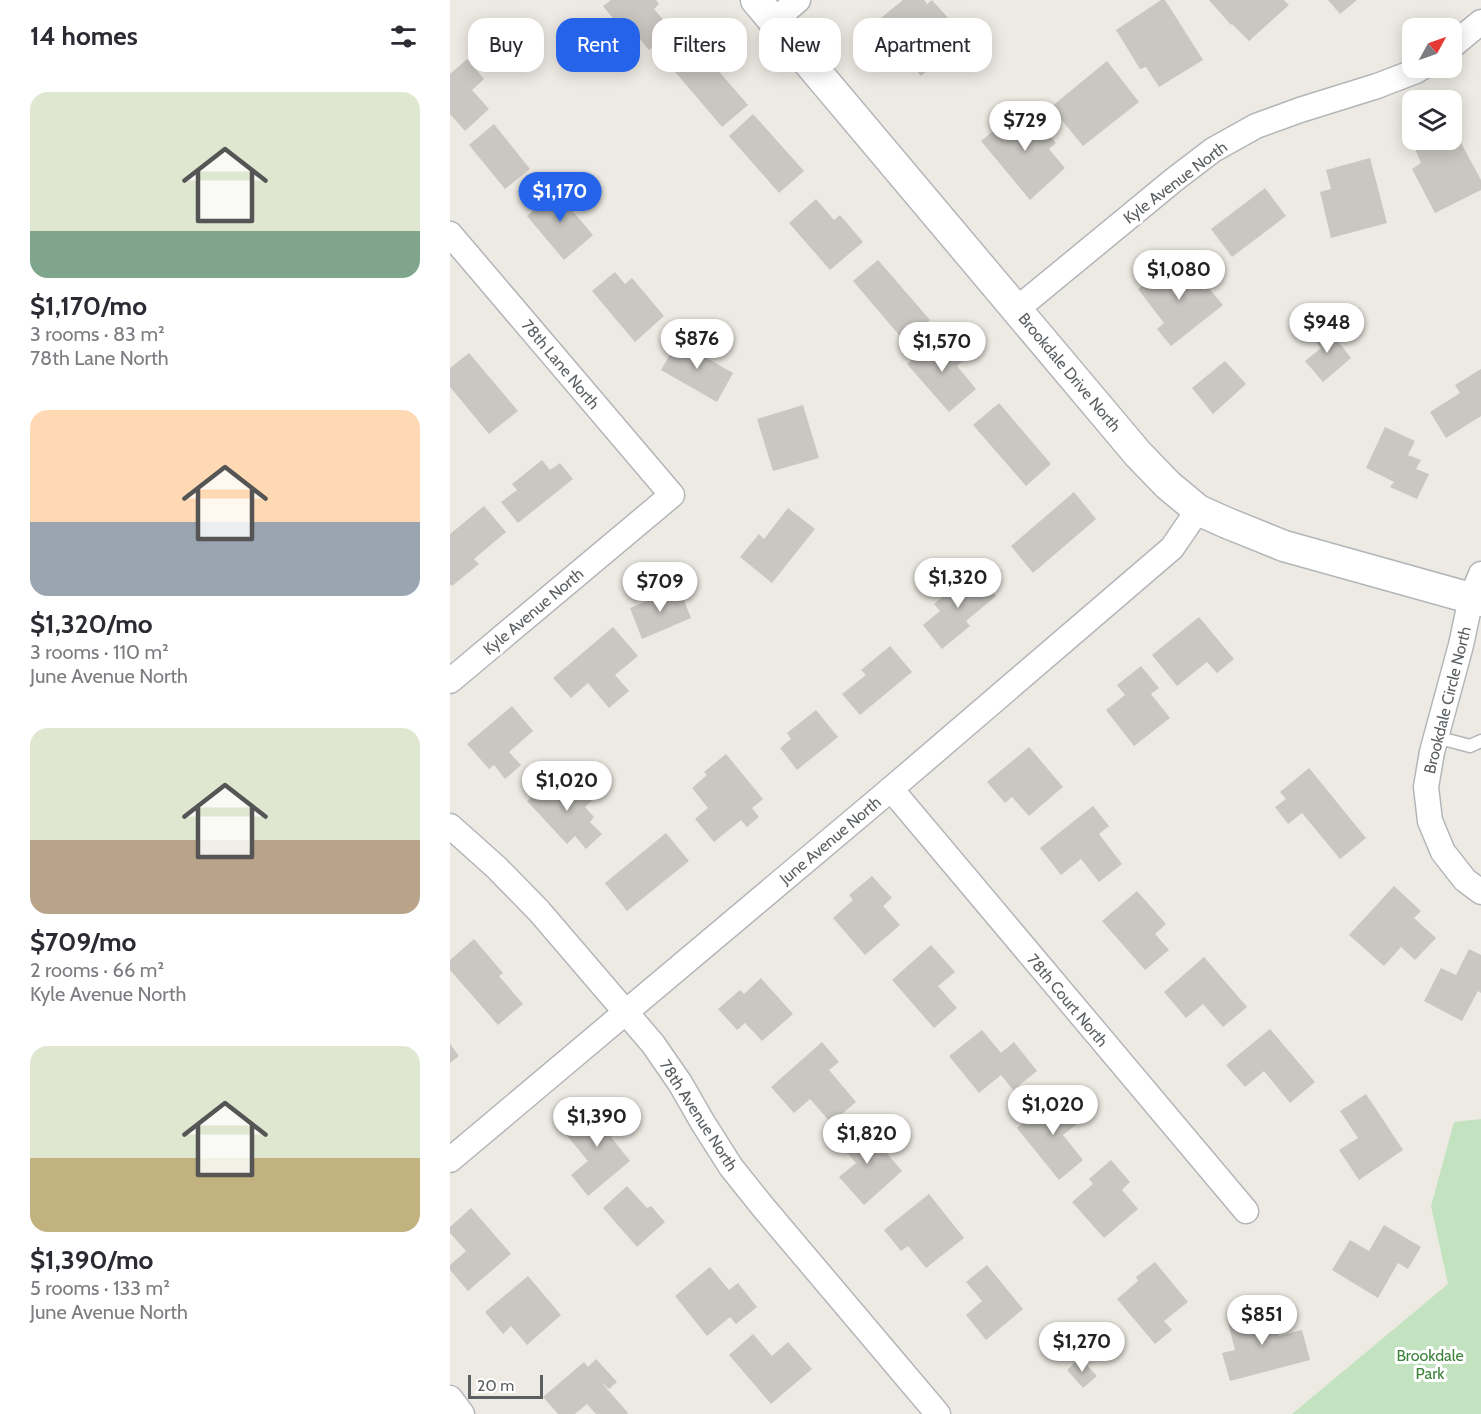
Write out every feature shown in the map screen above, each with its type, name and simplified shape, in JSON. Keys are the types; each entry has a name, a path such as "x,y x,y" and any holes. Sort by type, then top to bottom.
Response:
{"street":[{"path":"765,11 798,0"},
{"name":"Brookdale Drive North","path":"765,11 1138,454 1168,485 1198,510 1284,546 1478,591"},
{"path":"1462,38 1481,22"},
{"name":"Kyle Avenue North","path":"1017,309 1213,150 1256,126 1402,76"},
{"name":"78th Lane North","path":"450,234 672,495"},
{"name":"Kyle Avenue North","path":"450,681 672,495"},
{"name":"June Avenue North","path":"450,1160 891,789 1172,548 1198,510"},
{"name":"Brookdale Circle North","path":"1478,591 1436,737 1426,787 1430,821 1443,852 1465,880 1481,892"},
{"name":"78th Court North","path":"891,789 1246,1211"},
{"name":"78th Avenue North","path":"450,826 497,868 539,911 653,1044 680,1083 731,1167 938,1414"},
{"path":"450,1398 462,1414"}],"lane":[{"path":"1436,737 1470,746 1481,741"}],"green space":[{"name":"Brookdale Park","path":"1481,1119 1481,1414 1292,1414 1448,1284 1431,1206 1454,1122"}],"building":[{"path":"611,0 656,0 659,4 654,9 662,18 652,18 652,47 649,50 640,39 640,18 613,18 603,6"},
{"path":"903,0 924,0 927,4 932,0 948,18 881,18"},
{"path":"1161,0 1165,0 1203,60 1159,87 1146,67 1140,69 1116,30"},
{"path":"1209,0 1284,0 1289,5 1249,41"},
{"path":"1328,0 1357,0 1340,14"},
{"path":"467,59 468,72 478,72 484,79 472,90 489,109 465,131 450,114 450,74"},
{"path":"1107,61 1139,102 1083,146 1051,107"},
{"path":"675,72 719,72 748,105 722,127"},
{"path":"1023,106 1056,143 1049,149 1065,168 1030,200 981,141"},
{"path":"753,114 804,171 779,193 729,136"},
{"path":"494,124 530,169 505,189 469,145"},
{"path":"1462,145 1481,180 1481,190 1435,213 1412,169 1421,163 1416,150 1462,150"},
{"path":"1370,158 1387,223 1331,238 1320,192 1331,189 1326,170"},
{"path":"565,183 574,195 565,202 593,235 564,260 527,216"},
{"path":"1265,188 1286,216 1232,257 1211,229"},
{"path":"816,199 834,220 840,215 863,242 830,270 789,223"},
{"path":"878,260 930,320 905,342 853,281"},
{"path":"1173,261 1185,276 1194,271 1223,305 1171,346 1157,329 1164,323 1138,289"},
{"path":"615,272 625,284 632,278 664,316 635,342 592,291"},
{"path":"1324,323 1351,358 1323,382 1305,361 1321,348 1310,335"},
{"path":"682,334 693,341 689,348 733,373 717,402 661,370"},
{"path":"940,335 963,361 957,366 976,389 949,412 907,364"},
{"path":"469,353 518,411 489,434 450,387 450,368"},
{"path":"1225,361 1246,384 1213,414 1192,388"},
{"path":"1481,369 1481,416 1446,438 1430,412 1460,393 1455,385"},
{"path":"999,403 1051,464 1026,486 973,425"},
{"path":"803,405 819,458 773,471 757,419"},
{"path":"1385,427 1415,441 1408,455 1421,460 1416,469 1429,474 1417,499 1390,487 1394,482 1366,468"},
{"path":"542,460 550,470 560,463 573,479 518,523 501,502 517,490 512,484"},
{"path":"1074,492 1096,519 1033,573 1011,546"},
{"path":"484,506 506,532 474,559 479,564 452,586 450,584 450,534"},
{"path":"788,508 815,529 772,583 740,557 759,534 764,539"},
{"path":"975,571 996,596 966,621 970,626 942,649 923,625 940,611 934,604"},
{"path":"679,588 691,618 642,639 630,608"},
{"path":"1199,617 1234,659 1217,673 1207,662 1177,686 1152,655"},
{"path":"613,627 638,656 615,675 629,691 609,708 588,683 571,698 553,678"},
{"path":"890,646 912,672 860,715 842,694 866,675 861,670"},
{"path":"1141,666 1159,688 1151,694 1170,718 1134,746 1106,710 1125,695 1117,685"},
{"path":"512,706 533,731 509,752 521,765 505,779 494,765 489,769 467,744"},
{"path":"816,710 838,737 797,770 780,748 791,739 787,733"},
{"path":"1029,747 1063,787 1029,816 1012,797 1005,803 987,782"},
{"path":"726,754 763,799 752,808 759,817 747,827 741,820 714,842 695,819 708,808 692,788 707,775 704,772"},
{"path":"1309,768 1366,838 1340,859 1302,813 1288,824 1275,807 1286,799 1280,792"},
{"path":"580,778 596,797 585,807 594,817 590,822 602,834 586,849 575,836 567,844 527,801 549,781 562,795"},
{"path":"1093,806 1109,826 1099,834 1122,864 1099,882 1081,859 1061,875 1040,848"},
{"path":"666,833 689,861 627,911 605,883"},
{"path":"872,876 892,898 883,906 900,925 865,955 833,918 853,900 849,895"},
{"path":"1394,886 1421,911 1414,918 1436,938 1415,960 1401,947 1384,966 1349,935"},
{"path":"1137,891 1166,924 1155,934 1169,950 1145,970 1102,921"},
{"path":"474,939 503,973 499,976 523,1004 498,1025 450,970 450,960"},
{"path":"931,945 955,972 938,986 957,1008 934,1028 892,980"},
{"path":"1469,949 1481,955 1481,993 1478,991 1462,1021 1424,1001 1441,968 1456,975"},
{"path":"1204,957 1247,1007 1223,1027 1203,1004 1186,1018 1164,992"},
{"path":"761,978 793,1014 762,1041 745,1023 737,1030 718,1009 740,990 744,994"},
{"path":"1270,1029 1315,1082 1290,1103 1264,1071 1245,1087 1226,1065"},
{"path":"982,1030 1001,1053 1014,1042 1037,1071 1013,1090 1001,1075 979,1093 949,1056"},
{"path":"822,1042 839,1062 829,1070 856,1102 831,1123 810,1099 794,1113 771,1087"},
{"path":"450,1044 459,1056 450,1063"},
{"path":"1058,1094 1081,1121 1063,1135 1083,1160 1059,1180 1017,1128"},
{"path":"1366,1094 1403,1150 1359,1180 1339,1150 1358,1138 1340,1111"},
{"path":"602,1101 623,1127 611,1137 630,1161 588,1196 571,1175 588,1161 564,1132"},
{"path":"861,1123 902,1171 864,1205 839,1177 856,1163 839,1143"},
{"path":"1111,1160 1130,1182 1122,1190 1138,1209 1104,1238 1072,1202 1093,1184 1089,1179"},
{"path":"627,1186 647,1208 651,1206 665,1222 637,1247 603,1208"},
{"path":"929,1194 964,1238 926,1268 908,1246 901,1251 884,1230"},
{"path":"471,1208 511,1254 468,1291 450,1270 450,1265 466,1251 450,1233 450,1227"},
{"path":"1384,1225 1421,1247 1408,1269 1398,1263 1378,1298 1332,1270 1350,1240 1369,1251"},
{"path":"1155,1262 1188,1302 1164,1321 1172,1330 1155,1344 1117,1299 1138,1281 1136,1277"},
{"path":"987,1265 1023,1309 986,1340 966,1315 982,1301 966,1282"},
{"path":"710,1267 729,1290 738,1283 757,1307 736,1324 730,1317 707,1336 675,1296"},
{"path":"528,1276 561,1315 527,1345 511,1326 503,1334 485,1312"},
{"path":"1271,1307 1279,1336 1302,1330 1310,1360 1230,1381 1222,1353 1235,1350 1227,1319"},
{"path":"753,1334 772,1356 788,1342 812,1369 771,1404 729,1355"},
{"path":"1080,1358 1097,1376 1083,1388 1067,1370"},
{"path":"596,1359 617,1382 609,1389 601,1382 628,1413 596,1414 587,1404 575,1414 558,1414 543,1397 584,1362 588,1367"}]}
